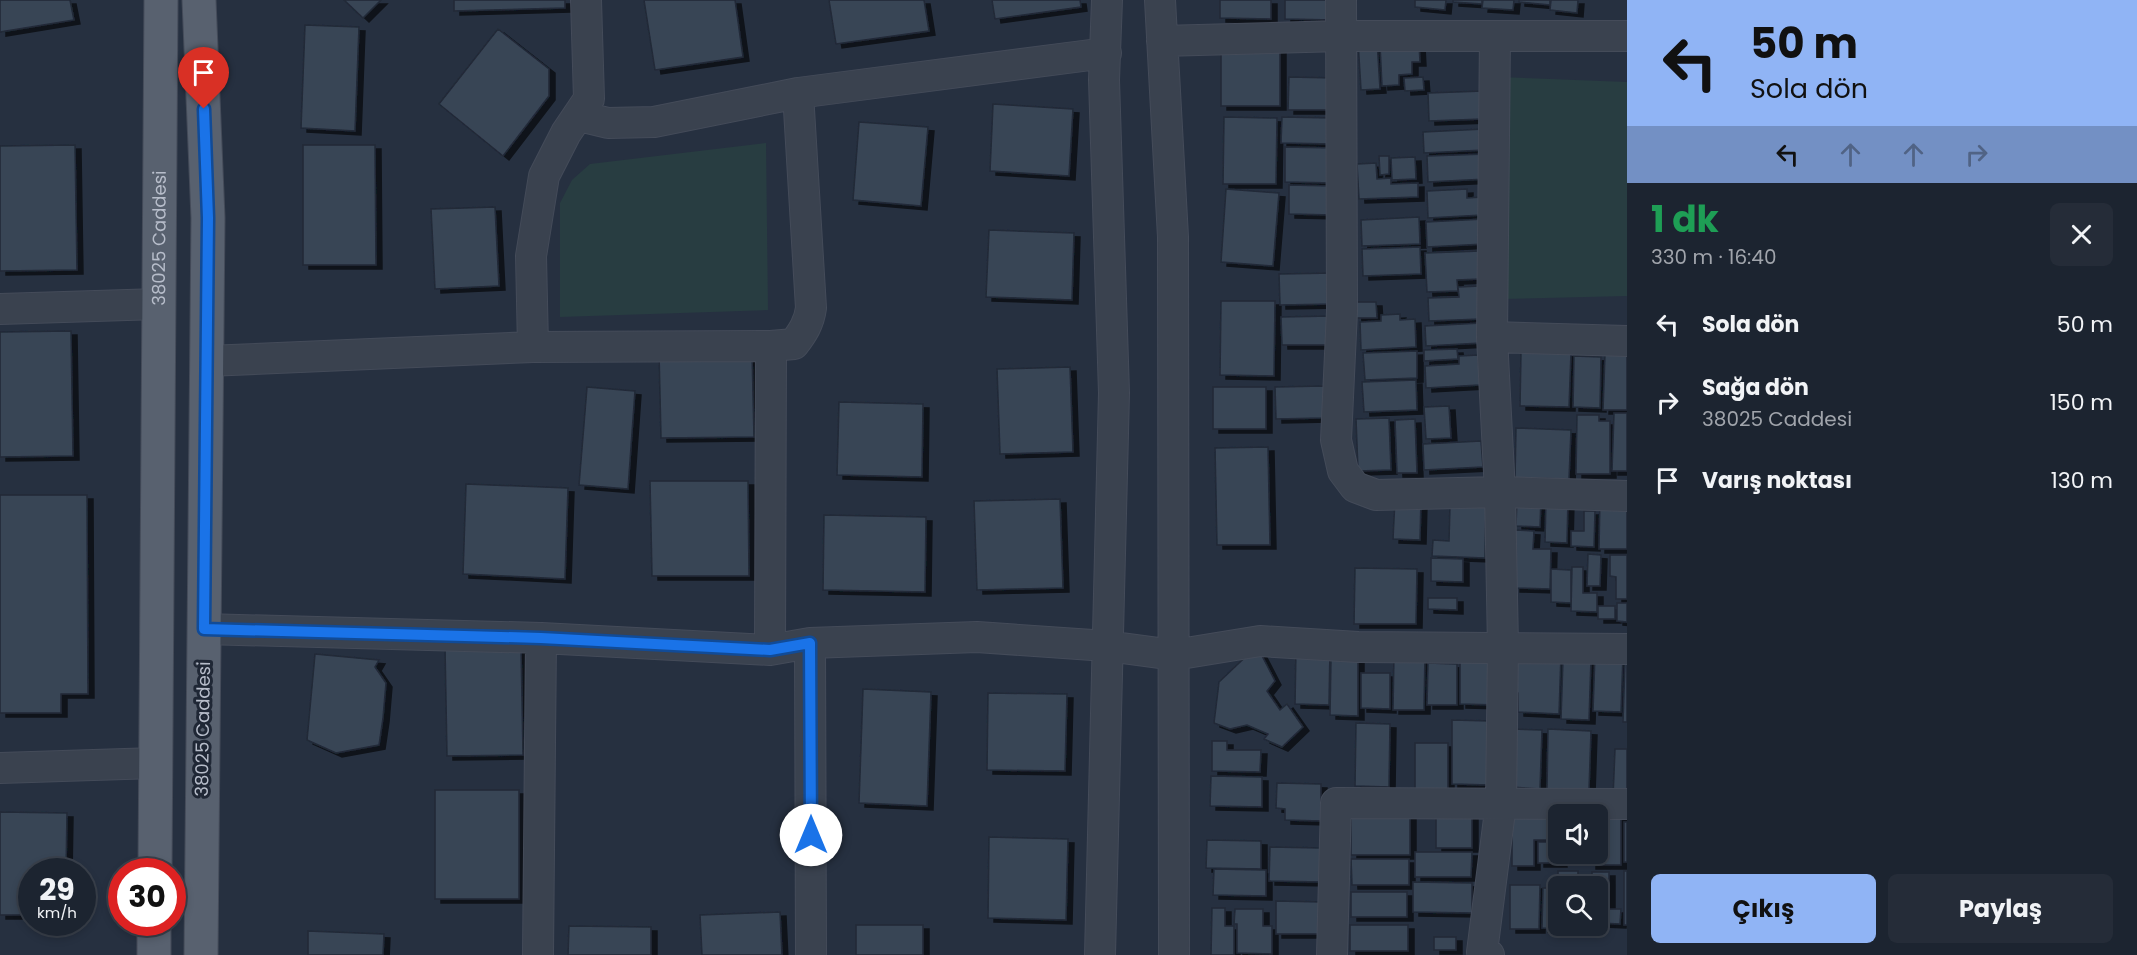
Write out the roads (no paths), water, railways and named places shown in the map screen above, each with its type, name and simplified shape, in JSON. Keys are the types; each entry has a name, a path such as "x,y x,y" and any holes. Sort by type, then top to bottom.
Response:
{"main road":[{"name":"38025 Caddesi","path":"155,858 161,0"},
{"name":"38025 Caddesi","path":"199,0 208,218 201,955"},
{"path":"154,936 154,955"}],"street":[{"path":"533,347 531,256 544,176 566,133 589,99 586,0"},
{"path":"1100,955 1114,393 1104,80 1107,0"},
{"path":"1160,0 1173,237 1174,955"},
{"path":"1341,0 1342,310 1336,440 1343,471 1355,487 1376,495 1500,492 1627,496"},
{"path":"1162,41 1341,36 1627,36"},
{"path":"1484,954 1501,803 1503,647 1500,492 1492,337 1495,36"},
{"path":"579,116 608,123 654,122 798,93 1106,52"},
{"path":"207,361 533,347 794,344 809,320 811,308 798,93"},
{"path":"0,309 159,304"},
{"path":"1492,337 1627,340"},
{"path":"770,650 771,346"},
{"path":"204,629 541,638 770,650 810,643 977,637 1107,646 1174,655 1260,641 1358,647 1627,649"},
{"path":"538,955 541,638"},
{"path":"810,643 811,955"},
{"path":"0,768 156,763"},
{"path":"1332,955 1336,803 1627,804"}]}
